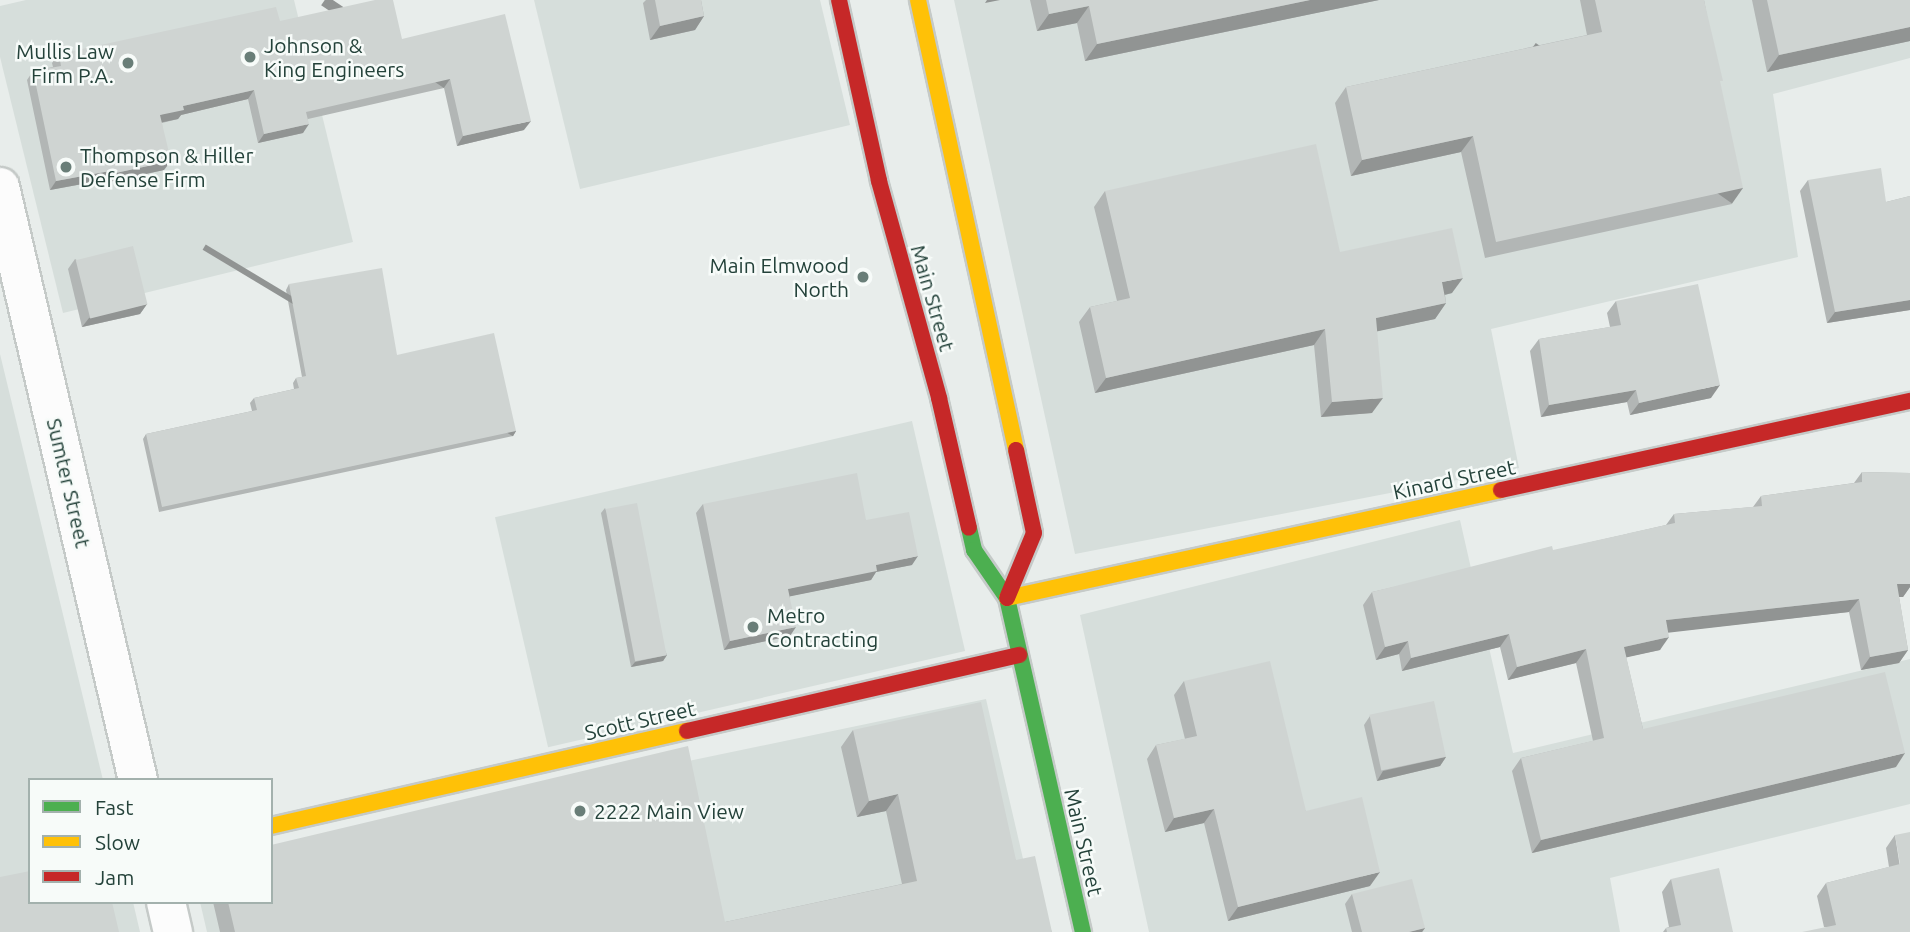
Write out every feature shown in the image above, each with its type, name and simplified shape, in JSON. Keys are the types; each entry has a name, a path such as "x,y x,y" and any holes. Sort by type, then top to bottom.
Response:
{"street":[{"name":"Main Street","path":"839,0 879,181 939,398 974,550 1006,598 1083,932"},
{"path":"918,0 1034,533 1006,598"},
{"name":"Sumter Street","path":"0,187 138,778"},
{"name":"Kinard Street","path":"1006,598 1910,401"},
{"name":"Scott Street","path":"273,827 1019,655"},
{"path":"166,904 173,932"}],"shaded area":[{"path":"26,0 294,0 353,242 63,313 0,57 0,6"},
{"path":"534,0 820,0 850,125 580,189"},
{"path":"954,0 1910,0 1910,58 1773,94 1798,257 1491,329 1519,468 1075,554"},
{"path":"0,354 103,778 28,778 28,904 133,904 140,932 0,932"},
{"path":"912,421 965,651 548,747 495,517"},
{"path":"1460,520 1513,753 1910,659 1910,804 1610,878 1620,932 1149,932 1080,615"},
{"path":"986,699 1040,932 207,932 200,904 273,904 273,848"}],"building":[{"path":"375,0 393,0 402,39 505,14 531,121 463,136 450,79 306,112 309,124 264,134 254,90 183,106 184,110 160,115 171,161 111,174 110,171 56,181 33,71 61,66 59,54 276,7 280,21"},
{"path":"655,0 701,0 704,16 660,26"},
{"path":"1046,0 1310,0 1097,44 1089,6 1049,14"},
{"path":"1595,0 1704,0 1723,81 1720,81 1743,188 1496,242 1473,136 1362,160 1346,87 1602,32"},
{"path":"1767,0 1910,0 1910,27 1779,55"},
{"path":"1316,144 1340,252 1452,228 1463,278 1442,282 1446,303 1376,318 1383,398 1332,402 1325,329 1106,378 1090,307 1130,298 1105,191"},
{"path":"1881,168 1886,202 1910,196 1910,300 1835,312 1808,180"},
{"path":"133,246 148,304 90,318 76,260"},
{"path":"382,268 397,355 494,333 516,431 162,507 146,434 257,410 254,398 299,388 296,378 306,376 289,284"},
{"path":"1698,284 1720,385 1639,403 1636,390 1549,405 1539,339 1621,325 1616,301"},
{"path":"1862,472 1910,473 1910,584 1897,584 1908,650 1870,657 1859,599 1666,620 1669,637 1624,647 1643,729 1885,672 1905,753 1541,840 1521,758 1604,738 1586,649 1517,667 1509,634 1411,658 1408,641 1385,647 1372,592 1552,546 1553,550 1675,523 1674,514 1762,506 1761,496 1862,482"},
{"path":"857,473 866,520 909,512 918,556 876,565 877,571 788,589 796,627 730,641 703,504"},
{"path":"637,503 667,655 635,661 606,509"},
{"path":"1270,661 1306,811 1362,797 1380,872 1238,907 1214,809 1174,818 1156,745 1197,736 1184,681"},
{"path":"1434,701 1446,757 1381,770 1369,715"},
{"path":"981,702 1016,860 1035,856 1052,932 235,932 228,904 273,904 273,845 688,746 725,922 917,881 898,794 869,801 853,730"},
{"path":"1910,832 1910,932 1802,932 1836,925 1826,883 1900,864 1895,835"},
{"path":"1719,868 1733,932 1667,932 1666,928 1681,925 1671,879"},
{"path":"28,871 28,904 112,904 119,932 0,932 0,877"},
{"path":"1412,879 1425,928 1409,932 1362,932 1352,894"}],"traffic: fast":[{"path":"969,528 974,550 1007,598 1083,932"}],"traffic: slow":[{"path":"918,0 1016,450"},
{"path":"1007,598 1501,490"},
{"path":"273,826 687,731"}],"traffic: jam":[{"path":"839,0 879,181 939,398 969,528"},
{"path":"1501,490 1910,401"},
{"path":"1007,598 1034,533 1016,450"},
{"path":"687,731 1019,655"}],"place":[{"name":"Johnson & King Engineers","path":"250,57"},
{"name":"Mullis Law Firm P.A.","path":"128,63"},
{"name":"Thompson & Hiller Defense Firm","path":"66,167"},
{"name":"Main Elmwood North","path":"863,277"},
{"name":"Metro Contracting","path":"753,627"},
{"name":"2222 Main View","path":"580,811"}]}
